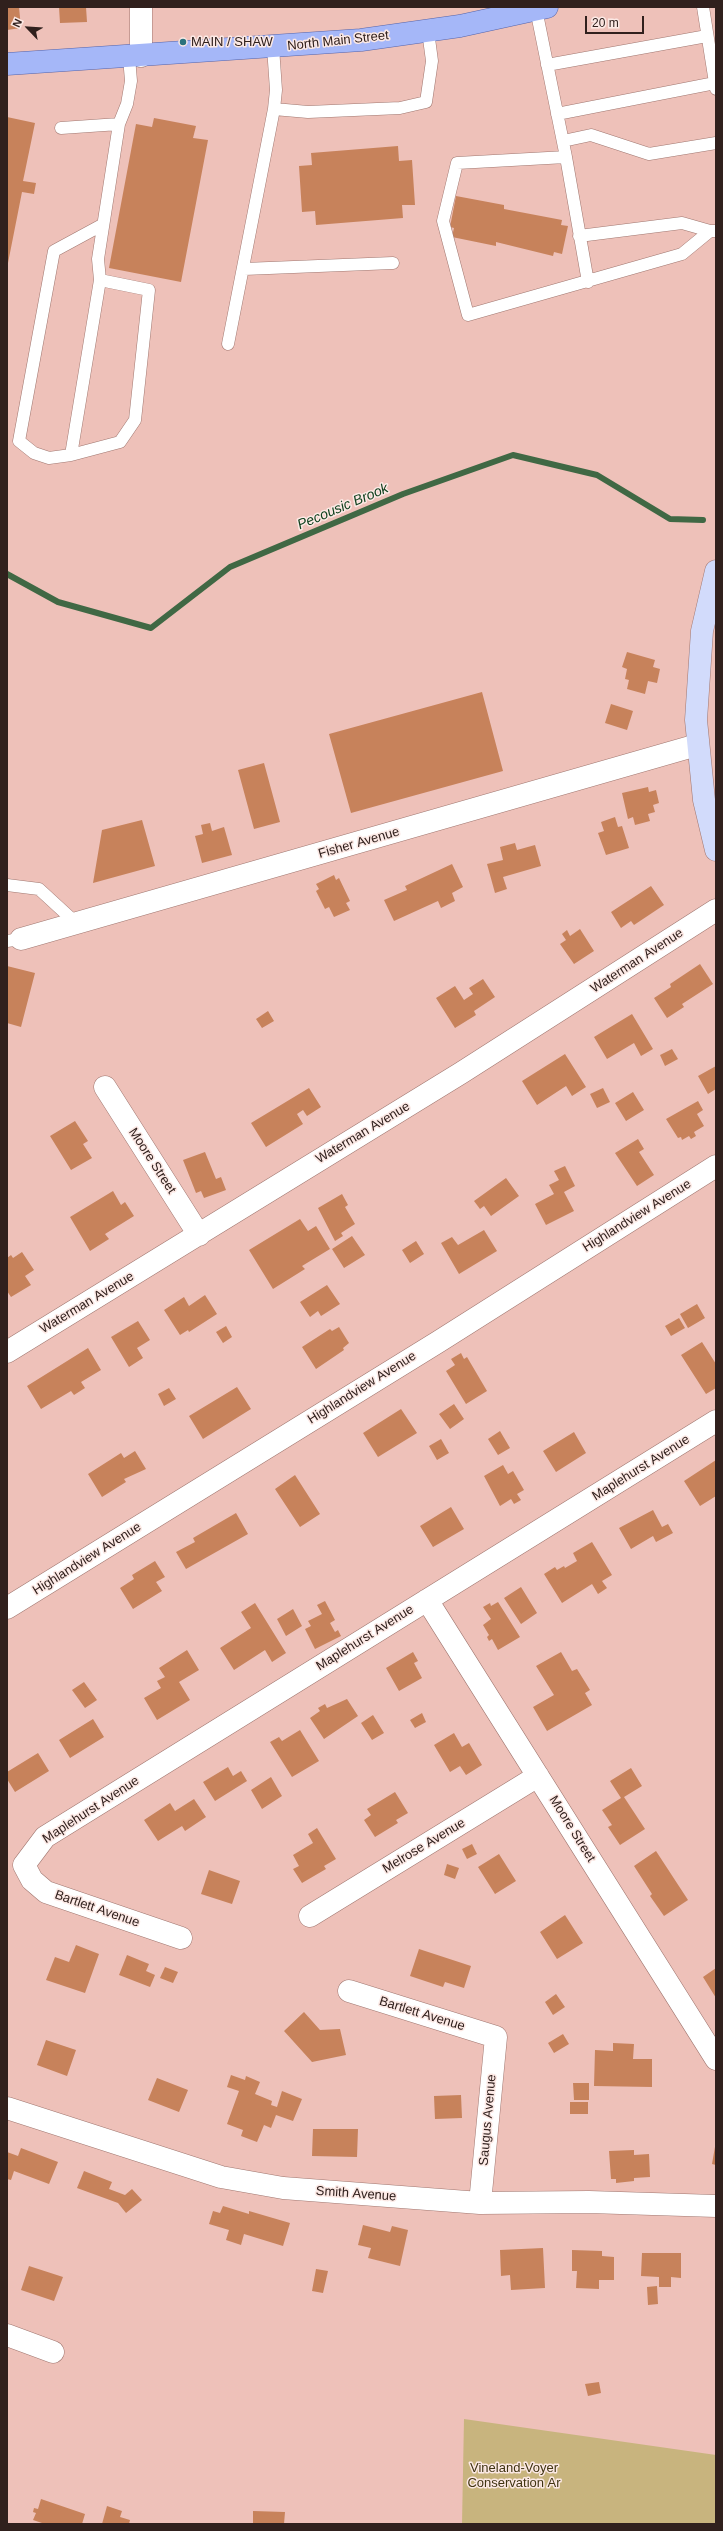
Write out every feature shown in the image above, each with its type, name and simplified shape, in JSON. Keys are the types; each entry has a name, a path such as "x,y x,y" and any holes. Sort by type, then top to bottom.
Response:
{"main road":[{"name":"North Main Street","path":"7,64 361,40 428,31 542,8"}],"street":[{"path":"135,56 141,7"},
{"path":"716,571 705,611 699,651 696,696 696,745 708,782 716,850"},
{"name":"Fisher Avenue","path":"14,940 340,849 696,745"},
{"name":"Waterman Avenue","path":"9,1345 199,1235 468,1068 716,910"},
{"name":"Moore Street","path":"105,1087 199,1235"},
{"name":"Highlandview Avenue","path":"7,1608 431,1346 716,1166"},
{"name":"Maplehurst Avenue","path":"15,1866 45,1837 716,1421"},
{"name":"Moore Street","path":"427,1600 716,2059"},
{"name":"Melrose Avenue","path":"310,1916 538,1776"},
{"name":"Bartlett Avenue","path":"15,1866 46,1892 181,1938"},
{"name":"Bartlett Avenue","path":"349,1991 496,2037"},
{"name":"Saugus Avenue","path":"480,2203 496,2037"},
{"name":"Smith Avenue","path":"7,2108 221,2177 289,2189 480,2203 589,2202 716,2206"},
{"path":"7,2335 53,2352"}],"lane":[{"path":"557,114 715,86 702,7"},
{"path":"542,8 547,65 566,157 588,282"},
{"path":"274,109 308,112 400,108 426,102 432,61 428,31"},
{"path":"547,65 707,36"},
{"path":"228,344 274,109 276,90 273,47"},
{"path":"71,455 100,280 98,259 102,225 119,124 127,104 135,56"},
{"path":"60,128 119,124"},
{"path":"562,141 591,135 649,154 716,143"},
{"path":"566,157 457,163 443,221 468,315 682,254 713,231"},
{"path":"579,236 682,223 713,231"},
{"path":"100,280 149,290 135,420 120,442 71,455 49,458 34,453 19,440 54,251 102,225"},
{"path":"244,268 393,263"},
{"path":"7,885 39,889 76,923"}],"green space":[{"name":"Vineland-Voyer Conservation Ar","path":"464,2419 716,2455 716,2524 462,2524"}],"building":[{"path":"7,7 19,7 21,28 7,30"},
{"path":"59,7 86,7 87,22 60,23"},
{"path":"7,117 35,123 23,181 36,183 34,194 22,192 8,263"},
{"path":"154,118 196,126 193,138 208,140 181,282 109,268 136,124 152,127"},
{"path":"398,146 399,161 412,160 415,205 402,205 403,218 316,225 315,211 302,212 299,166 312,165 311,153"},
{"path":"456,196 504,205 504,209 562,220 561,225 568,226 562,254 554,252 553,256 496,242 496,246 452,237 454,228 450,227"},
{"path":"627,652 655,660 653,667 660,669 657,683 648,681 645,694 627,689 629,680 625,679 627,669 622,667"},
{"path":"482,692 503,771 351,813 329,734"},
{"path":"611,704 633,711 627,730 605,723"},
{"path":"264,763 280,822 254,829 238,770"},
{"path":"648,787 649,792 656,790 659,803 653,805 655,812 648,814 650,821 635,825 633,817 628,819 622,793"},
{"path":"615,817 618,827 622,826 629,848 606,855 598,833 604,831 601,822"},
{"path":"142,820 155,866 93,883 102,830"},
{"path":"210,823 212,831 224,827 232,855 202,863 195,836 203,834 201,825"},
{"path":"515,843 517,850 535,845 541,866 503,877 507,889 495,893 487,864 503,860 500,847"},
{"path":"452,864 463,887 452,893 455,901 441,908 438,901 394,921 384,900 407,890 405,886"},
{"path":"334,875 336,880 339,878 350,901 346,903 350,910 334,917 329,907 325,909 316,891 319,889 316,884"},
{"path":"651,886 664,905 634,925 631,921 621,928 611,912"},
{"path":"580,929 594,951 574,964 560,944 566,940 562,934 567,930 570,936"},
{"path":"700,964 713,984 682,1004 684,1007 667,1018 654,998 671,987 670,984"},
{"path":"7,966 35,973 21,1027 7,1023"},
{"path":"483,979 495,997 474,1011 476,1015 455,1028 436,998 455,986 464,1000 473,994 469,988"},
{"path":"268,1011 274,1021 262,1028 256,1019"},
{"path":"632,1014 653,1049 641,1056 634,1043 607,1059 594,1037"},
{"path":"672,1049 678,1059 665,1066 660,1055"},
{"path":"565,1054 586,1087 572,1096 566,1086 537,1105 522,1081"},
{"path":"716,1066 716,1089 708,1094 698,1076"},
{"path":"309,1088 321,1107 307,1116 303,1110 297,1114 303,1124 266,1147 251,1123"},
{"path":"603,1088 610,1102 597,1108 590,1094"},
{"path":"633,1092 644,1110 626,1121 615,1103"},
{"path":"698,1101 703,1110 697,1114 704,1126 694,1132 696,1136 691,1139 689,1136 682,1140 681,1137 678,1138 666,1119"},
{"path":"75,1121 88,1141 83,1144 92,1158 71,1170 50,1136"},
{"path":"638,1139 644,1149 639,1152 654,1175 637,1186 615,1153"},
{"path":"205,1152 216,1179 221,1177 226,1190 204,1198 201,1191 196,1193 183,1160"},
{"path":"565,1166 575,1186 564,1192 574,1211 546,1225 535,1204 554,1194 549,1185 559,1180 554,1171"},
{"path":"506,1178 519,1196 491,1216 484,1206 480,1209 474,1201"},
{"path":"113,1191 121,1205 125,1202 134,1216 105,1234 109,1239 90,1251 70,1217"},
{"path":"342,1194 348,1205 345,1207 355,1224 341,1233 343,1236 335,1241 318,1208"},
{"path":"300,1219 308,1231 316,1226 330,1249 302,1266 305,1269 273,1289 249,1250"},
{"path":"484,1230 497,1251 459,1274 441,1243 452,1237 458,1245"},
{"path":"352,1236 365,1255 344,1268 332,1249"},
{"path":"416,1241 424,1254 410,1263 402,1250"},
{"path":"22,1252 34,1270 25,1276 31,1285 11,1297 7,1291 7,1258 11,1255 13,1258"},
{"path":"327,1285 340,1304 321,1316 318,1311 310,1317 300,1302"},
{"path":"205,1295 217,1314 189,1332 188,1330 180,1335 164,1310 184,1297 189,1306"},
{"path":"697,1304 705,1318 688,1328 680,1314"},
{"path":"679,1318 685,1328 671,1336 665,1326"},
{"path":"138,1321 150,1340 137,1348 143,1358 129,1367 111,1337"},
{"path":"226,1326 232,1337 223,1343 216,1332"},
{"path":"339,1327 349,1343 343,1348 344,1350 316,1369 302,1347 330,1329 332,1331"},
{"path":"702,1342 716,1364 716,1388 706,1394 681,1355"},
{"path":"88,1348 101,1370 81,1382 85,1388 74,1395 71,1391 41,1409 27,1386"},
{"path":"461,1353 464,1359 467,1357 487,1391 466,1404 446,1371 455,1365 451,1359"},
{"path":"237,1387 251,1409 203,1439 189,1416"},
{"path":"169,1388 176,1399 164,1406 158,1394"},
{"path":"454,1404 464,1419 450,1429 439,1414"},
{"path":"401,1409 417,1433 378,1457 363,1433"},
{"path":"500,1431 510,1448 498,1455 488,1439"},
{"path":"574,1432 586,1453 556,1472 543,1451"},
{"path":"441,1439 449,1453 437,1460 429,1446"},
{"path":"135,1451 146,1469 124,1479 126,1482 102,1497 88,1474 121,1453 124,1458"},
{"path":"716,1460 716,1496 700,1506 684,1481"},
{"path":"503,1465 508,1474 513,1471 524,1490 517,1494 521,1500 514,1504 511,1499 500,1506 484,1476"},
{"path":"295,1475 320,1514 300,1527 275,1489"},
{"path":"451,1507 464,1529 433,1547 420,1526"},
{"path":"653,1510 662,1527 668,1524 673,1533 656,1542 653,1536 631,1549 619,1528"},
{"path":"236,1513 248,1534 186,1569 176,1552 195,1542 193,1538"},
{"path":"592,1542 612,1575 602,1581 607,1588 598,1594 592,1584 562,1603 544,1574 555,1567 557,1570 564,1566 565,1568 577,1561 573,1553"},
{"path":"155,1561 165,1577 156,1582 162,1591 133,1609 120,1588 134,1579 132,1575"},
{"path":"521,1587 537,1613 521,1624 504,1598"},
{"path":"325,1601 335,1620 330,1623 335,1632 338,1630 341,1636 315,1649 305,1629 311,1626 308,1621 322,1614 317,1605"},
{"path":"498,1602 520,1637 498,1650 492,1639 489,1641 487,1637 489,1635 483,1625 491,1619 483,1607 490,1603 491,1606"},
{"path":"255,1603 286,1653 272,1662 265,1650 234,1670 220,1648 251,1628 241,1612"},
{"path":"293,1609 302,1626 286,1636 277,1619"},
{"path":"187,1650 199,1670 179,1682 190,1700 157,1720 144,1698 161,1688 157,1681 165,1677 159,1668"},
{"path":"413,1652 418,1661 414,1663 422,1678 399,1691 386,1668"},
{"path":"561,1652 572,1671 577,1669 590,1690 585,1693 592,1705 547,1731 533,1707 554,1695 536,1666"},
{"path":"84,1682 97,1700 85,1708 72,1690"},
{"path":"347,1699 358,1716 324,1739 310,1718 320,1711 318,1708 325,1704 327,1708"},
{"path":"422,1713 426,1722 415,1728 410,1720"},
{"path":"373,1715 384,1733 372,1740 361,1723"},
{"path":"93,1719 104,1737 70,1758 59,1740"},
{"path":"300,1730 319,1761 292,1777 270,1742 279,1737 282,1741"},
{"path":"454,1733 462,1747 469,1743 482,1765 466,1775 460,1766 450,1772 434,1745"},
{"path":"38,1753 49,1771 15,1792 7,1779 7,1772"},
{"path":"228,1767 233,1776 241,1771 247,1781 215,1801 203,1782"},
{"path":"631,1768 642,1786 624,1797 645,1829 620,1845 608,1827 612,1825 602,1810 621,1798 610,1781"},
{"path":"271,1777 282,1796 262,1809 251,1790"},
{"path":"395,1792 408,1813 396,1820 398,1823 375,1837 364,1820 371,1815 367,1809"},
{"path":"194,1799 206,1817 185,1831 182,1826 158,1841 144,1820 170,1803 175,1811"},
{"path":"317,1828 336,1859 324,1866 326,1869 302,1883 293,1869 299,1866 293,1855 313,1843 308,1834"},
{"path":"472,1844 477,1854 467,1859 462,1849"},
{"path":"656,1851 688,1900 664,1916 650,1896 652,1894 634,1866"},
{"path":"499,1854 516,1881 495,1894 478,1867"},
{"path":"447,1864 459,1868 455,1879 444,1875"},
{"path":"209,1870 240,1881 232,1904 201,1894"},
{"path":"565,1915 583,1943 557,1959 540,1932"},
{"path":"76,1945 99,1954 85,1993 46,1980 55,1957 69,1962"},
{"path":"419,1949 471,1966 464,1988 445,1982 443,1987 410,1976"},
{"path":"127,1955 149,1964 146,1971 155,1975 150,1987 119,1975"},
{"path":"165,1967 178,1972 173,1983 160,1978"},
{"path":"716,1968 716,1998 703,1977"},
{"path":"556,1994 565,2007 553,2015 545,2002"},
{"path":"304,2012 320,2030 340,2029 346,2055 312,2062 284,2031"},
{"path":"563,2034 569,2044 554,2053 548,2043"},
{"path":"46,2040 76,2050 67,2076 37,2065"},
{"path":"613,2043 634,2044 633,2059 652,2059 652,2087 594,2086 595,2050 613,2051"},
{"path":"231,2075 245,2080 246,2076 260,2082 255,2094 272,2101 271,2105 277,2107 282,2091 302,2099 293,2121 276,2115 271,2128 264,2125 257,2142 241,2136 243,2130 227,2124 239,2091 227,2087"},
{"path":"157,2078 188,2090 179,2112 148,2100"},
{"path":"573,2083 589,2083 589,2100 574,2100"},
{"path":"461,2095 462,2118 435,2119 434,2096"},
{"path":"570,2102 588,2102 588,2114 570,2114"},
{"path":"313,2129 358,2129 357,2157 312,2156"},
{"path":"716,2141 716,2165 712,2164"},
{"path":"21,2148 58,2162 49,2184 14,2171 11,2180 7,2179 7,2152 18,2156"},
{"path":"634,2150 634,2155 649,2154 650,2177 634,2178 634,2181 616,2183 616,2179 611,2179 609,2151"},
{"path":"84,2171 112,2182 109,2189 125,2195 132,2189 142,2200 126,2213 118,2203 77,2188"},
{"path":"223,2206 249,2214 249,2211 290,2223 283,2246 244,2234 241,2245 226,2240 229,2230 209,2224 213,2211 220,2213"},
{"path":"363,2225 390,2232 392,2226 408,2230 400,2266 368,2258 371,2248 358,2245"},
{"path":"543,2248 545,2288 511,2290 510,2275 501,2276 500,2250"},
{"path":"572,2250 602,2251 602,2256 614,2257 614,2280 599,2280 599,2289 576,2288 577,2271 572,2271"},
{"path":"642,2253 681,2253 681,2278 671,2277 671,2287 659,2287 659,2277 641,2276"},
{"path":"29,2266 63,2277 54,2301 21,2290"},
{"path":"316,2269 328,2271 323,2293 312,2291"},
{"path":"657,2286 658,2304 648,2305 647,2287"},
{"path":"599,2382 601,2393 588,2396 585,2384"},
{"path":"41,2499 85,2514 82,2524 45,2524 33,2520 36,2513 33,2512 34,2508 38,2509"},
{"path":"107,2506 122,2511 120,2517 130,2520 129,2524 102,2524"},
{"path":"253,2511 285,2512 284,2524 253,2524"}],"waterway":[{"name":"Pecousic Brook","path":"7,574 58,602 151,628 230,567 403,494 513,455 597,475 670,519 703,520"}],"place":[{"name":"MAIN / SHAW","path":"183,42"}]}
